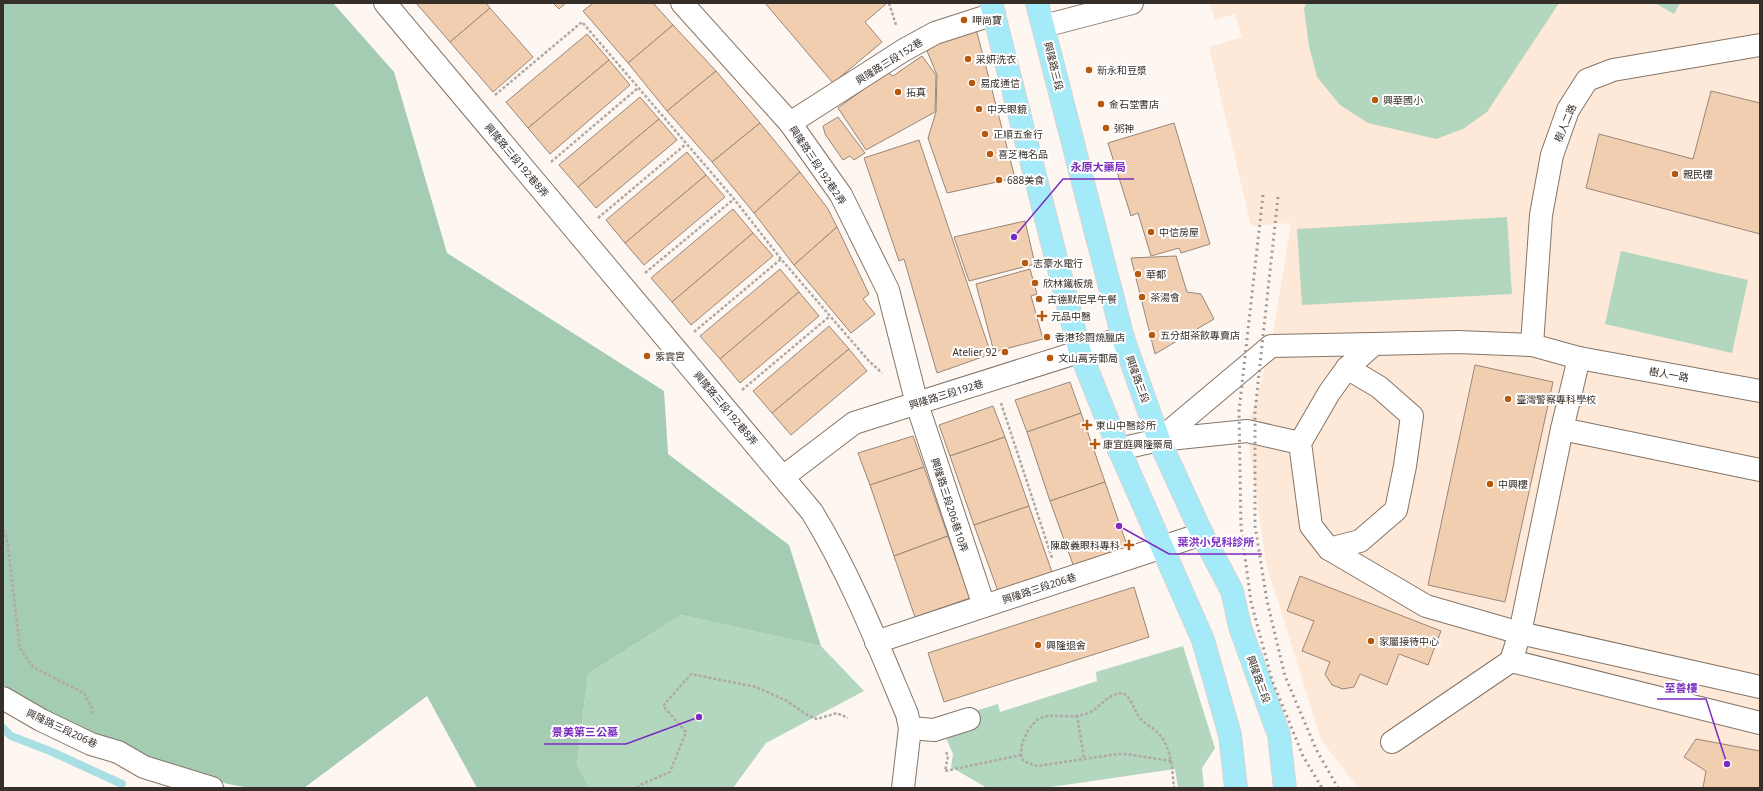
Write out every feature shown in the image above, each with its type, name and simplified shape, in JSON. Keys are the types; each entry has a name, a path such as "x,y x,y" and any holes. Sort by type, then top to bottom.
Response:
{"main road":[{"name":"興隆路三段","path":"1037,3 1123,338 1159,440 1202,534 1232,591 1240,627 1279,734 1285,788"},
{"path":"993,8 1031,166 1080,352 1119,449 1203,640 1230,736 1236,788"}],"street":[{"name":"興隆路三段192巷8弄","path":"385,3 812,512 833,546 847,574 907,714 910,728 903,788"},
{"name":"興隆路三段192巷2弄","path":"682,3 790,123 841,195 888,290 917,404"},
{"path":"1044,26 1132,3"},
{"name":"興隆路三段152巷","path":"790,123 904,50 935,33 993,8"},
{"name":"樹人二路","path":"1532,345 1541,215 1552,155 1568,110 1587,80 1613,70 1760,45"},
{"name":"興隆路三段192巷","path":"783,477 854,423 1123,338"},
{"name":"樹人一路","path":"1159,440 1271,346 1458,342 1532,345 1579,358 1760,391"},
{"path":"1374,344 1346,368 1329,393 1300,442 1311,526 1329,549 1426,606 1520,633 1760,687"},
{"path":"1392,742 1511,661 1520,633 1562,429 1579,358"},
{"path":"1329,549 1360,541 1396,510 1405,466 1412,416 1379,387 1346,368"},
{"name":"興隆路三段206巷10弄","path":"917,404 984,606"},
{"path":"1562,429 1760,470"},
{"path":"1119,449 1159,440 1247,431 1300,442"},
{"name":"興隆路三段206巷","path":"876,642 1202,534"},
{"path":"1511,661 1760,723"},
{"name":"興隆路三段206巷","path":"3,698 41,720 91,744 118,752 144,767 212,788"},
{"path":"910,728 934,730 969,719"}],"path":[{"path":"476,111 582,22 734,199 781,259 869,362 887,377"},
{"path":"532,178 638,88"},
{"path":"579,234 686,144"},
{"path":"626,289 734,199"},
{"path":"675,348 781,259"},
{"path":"723,406 830,316"},
{"path":"993,380 1060,581"},
{"path":"3,530 7,539 20,648 33,667 84,693 92,708 91,744"},
{"path":"637,788 640,785 670,772 686,732 663,706 691,674 756,687 787,701 807,715 817,719 837,714 848,718"},
{"path":"1171,761 1126,754 1036,766 1023,761 1021,755 1023,741 1028,730 1033,722 1040,717 1087,714 1112,695 1123,693 1130,699 1139,717 1166,742 1171,761 1174,788"},
{"path":"1077,715 1084,759"},
{"path":"934,730 948,756 945,771 1021,755"}],"shaded area":[{"name":"臺灣警察專科學校","path":"1210,3 1760,3 1760,788 1358,788 1321,740 1266,563 1247,431 1271,346 1291,223 1251,226 1209,47 1242,37 1235,14 1215,20"}],"green space":[{"path":"3,3 333,3 394,72 447,253 664,391 668,454 789,545 821,646 681,615 588,674 577,764 589,788 477,788 427,696 304,788 250,788 187,774 91,738 8,689 3,684"},
{"path":"1306,3 1559,3 1487,112 1463,129 1436,139 1368,123 1340,105 1317,77 1309,46 1304,9"},
{"path":"1655,3 1680,3 1674,14"},
{"path":"1507,217 1512,294 1302,305 1297,229"},
{"path":"1621,251 1748,280 1732,353 1605,324"},
{"path":"681,615 821,646 864,691 766,743 733,788 589,788 577,764 588,674"},
{"path":"1183,646 1215,748 1202,768 1204,788 1178,788 1175,769 1044,788 987,788 951,767 953,754 939,722 998,704 1000,712 1097,681 1096,672"}],"building":[{"path":"416,3 486,3 490,8 450,42"},
{"path":"553,3 566,3 559,9"},
{"path":"593,3 653,3 673,25 628,63 583,11"},
{"path":"765,3 887,3 865,22 882,42 833,83"},
{"path":"490,8 533,57 493,92 450,42"},
{"path":"673,25 716,71 667,111 628,63"},
{"path":"976,29 1015,178 947,193 928,138 936,112 937,75 927,51 944,38"},
{"path":"587,34 609,60 528,128 506,102"},
{"name":"拓真","path":"922,56 936,75 935,112 866,150 838,108 887,72 893,76"},
{"path":"609,60 630,85 550,154 528,128"},
{"path":"716,71 760,123 712,162 667,111"},
{"name":"親民樓","path":"1711,91 1760,103 1760,234 1586,188 1599,134 1693,159"},
{"path":"640,97 659,119 578,187 559,165"},
{"path":"838,117 865,153 854,160 850,156 843,160 825,134 823,126"},
{"path":"659,119 677,140 596,208 578,187"},
{"path":"760,123 800,172 754,213 712,162"},
{"path":"1174,123 1210,244 1181,253 1179,248 1151,256 1138,213 1131,216 1108,143"},
{"path":"919,140 991,354 937,373 904,259 899,261 864,158"},
{"path":"687,152 706,175 625,243 606,220"},
{"path":"800,172 828,209 837,227 794,265 754,213"},
{"path":"706,175 725,197 644,265 625,243"},
{"path":"733,209 753,233 672,302 651,278"},
{"path":"1025,221 1035,264 969,281 954,237"},
{"path":"837,227 869,294 863,299 875,314 851,333 794,265"},
{"path":"753,233 773,256 691,325 672,302"},
{"path":"1176,256 1187,292 1201,294 1214,319 1155,354 1131,258"},
{"path":"780,269 799,292 720,359 700,336"},
{"path":"1030,269 1037,294 1031,296 1043,339 994,352 976,284"},
{"path":"799,292 819,316 740,383 720,359"},
{"path":"829,326 849,349 772,413 753,391"},
{"path":"849,349 867,371 791,435 772,413"},
{"name":"中興樓","path":"1475,365 1553,382 1505,602 1428,585"},
{"path":"1070,382 1081,413 1027,432 1015,400"},
{"path":"993,406 1005,437 950,456 939,425"},
{"path":"1081,413 1105,482 1050,501 1027,432"},
{"path":"913,436 924,467 870,485 858,453"},
{"path":"1005,437 1029,506 974,525 950,456"},
{"path":"924,467 948,536 894,556 870,485"},
{"path":"1105,482 1129,551 1075,570 1050,501"},
{"path":"1029,506 1053,575 999,594 974,525"},
{"path":"948,536 970,598 915,617 894,556"},
{"name":"家屬接待中心","path":"1300,576 1441,631 1428,665 1399,654 1387,685 1360,674 1354,687 1343,689 1332,685 1325,674 1330,662 1302,651 1314,621 1287,611"},
{"name":"興隆退舍","path":"1134,587 1149,637 944,702 928,653"},
{"path":"1696,739 1760,751 1760,788 1703,788 1706,771 1684,757"}],"waterway":[{"path":"3,728 11,736 50,751 122,784"}],"railway":[{"path":"1263,195 1239,411 1241,527 1251,602 1272,680 1303,756 1322,788"},
{"path":"1278,197 1255,411 1255,526 1267,601 1285,676 1316,749 1338,788"}],"place":[{"name":"呷尚寶","path":"964,20"},
{"name":"采妍洗衣","path":"968,59"},
{"name":"新永和豆漿","path":"1089,70"},
{"name":"易成通信","path":"972,83"},
{"name":"拓真","path":"898,92"},
{"name":"興華國小","path":"1375,100"},
{"name":"金石堂書店","path":"1101,104"},
{"name":"中天眼鏡","path":"979,109"},
{"name":"粥神","path":"1106,128"},
{"name":"正順五金行","path":"985,134"},
{"name":"喜芝梅名品","path":"990,154"},
{"name":"親民樓","path":"1675,174"},
{"name":"688美食","path":"999,180"},
{"name":"中信房屋","path":"1151,232"},
{"name":"永原大藥局","path":"1014,237"},
{"name":"志豪水電行","path":"1025,263"},
{"name":"華都","path":"1138,274"},
{"name":"欣林鐵板燒","path":"1035,283"},
{"name":"茶湯會","path":"1142,297"},
{"name":"古德默尼早午餐","path":"1039,299"},
{"name":"元品中醫","path":"1042,316"},
{"name":"五分甜茶飲專賣店","path":"1152,335"},
{"name":"香港珍園燒臘店","path":"1047,337"},
{"name":"Atelier 92","path":"1005,352"},
{"name":"紫雲宮","path":"647,356"},
{"name":"文山萬芳郵局","path":"1050,358"},
{"name":"臺灣警察專科學校","path":"1508,399"},
{"name":"東山中醫診所","path":"1087,425"},
{"name":"康宜庭興隆藥局","path":"1095,444"},
{"name":"中興樓","path":"1490,484"},
{"name":"葉洪小兒科診所","path":"1119,526"},
{"name":"陳啟義眼科專科","path":"1129,545"},
{"name":"家屬接待中心","path":"1371,641"},
{"name":"興隆退舍","path":"1038,645"},
{"name":"景美第三公墓","path":"699,717"},
{"name":"至善樓","path":"1727,764"}]}
